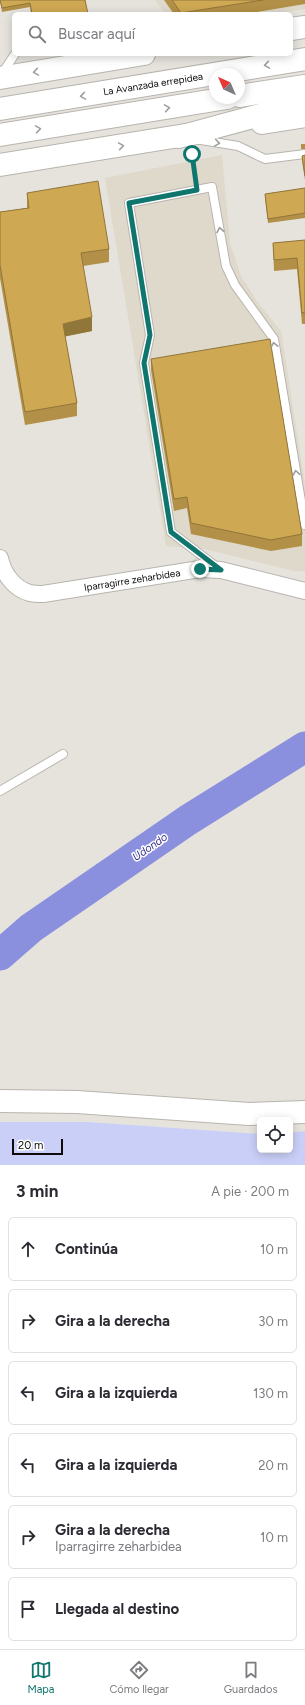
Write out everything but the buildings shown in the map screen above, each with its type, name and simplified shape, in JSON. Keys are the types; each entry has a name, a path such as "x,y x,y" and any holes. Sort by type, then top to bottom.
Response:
{"main road":[{"path":"293,29 305,27"},
{"path":"0,77 131,56"},
{"name":"La Avanzada errepidea","path":"0,109 305,59"},
{"path":"245,95 305,86"},
{"path":"0,135 209,101"},
{"path":"179,137 305,103"},
{"path":"0,165 305,116"},
{"path":"0,1101 77,1102 249,1114 305,1112"}],"street":[{"path":"0,175 97,150"},
{"name":"Iparragirre zeharbidea","path":"0,558 1,565 8,578 20,588 36,594 200,569 221,570 305,591"}],"lane":[{"path":"0,77 14,56"},
{"path":"179,137 238,146 265,159 305,154"},
{"path":"221,570 171,532 144,363 150,335 129,203 212,187 226,266 235,285 274,339 289,449 305,525"},
{"path":"160,463 164,453"},
{"path":"0,791 63,754"}],"path":[{"path":"192,154 197,190"}],"shaded area":[{"path":"155,0 305,0 305,9 287,12 164,12"},
{"path":"222,155 230,243 241,276 257,301 281,331 305,484 305,571 294,571 204,549 166,546 105,178"},
{"path":"0,1122 88,1122 257,1134 257,1153 293,1153 293,1133 305,1131 305,1165 0,1165"}],"waterway":[{"name":"Udondo","path":"0,955 31,928 188,820 305,747"}],"route":[{"path":"192,154 197,190 129,203 150,335 144,363 171,532 221,570 200,569"}]}
